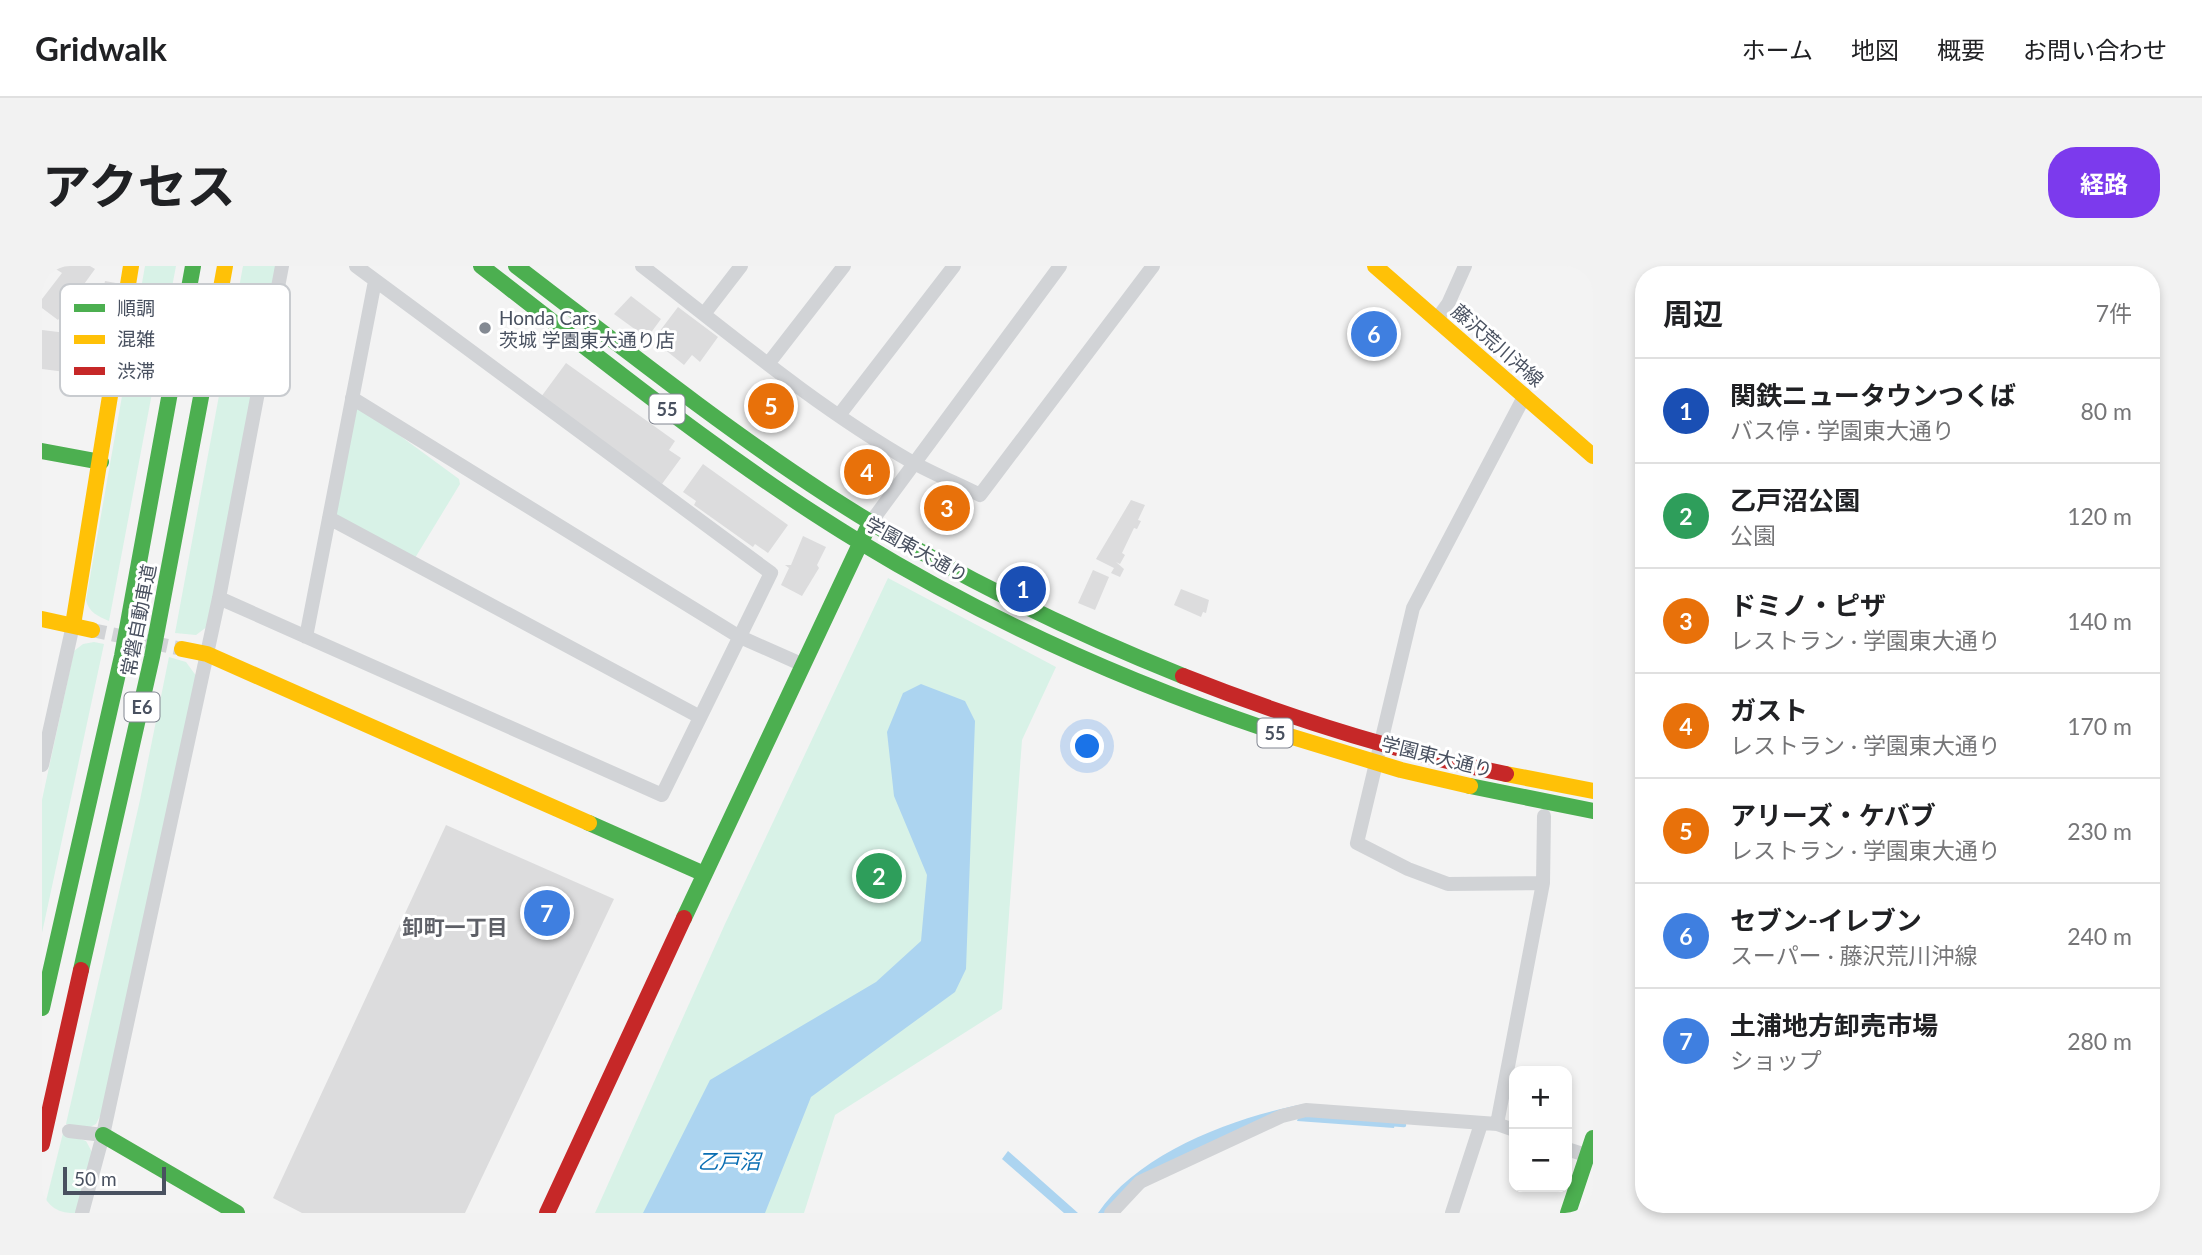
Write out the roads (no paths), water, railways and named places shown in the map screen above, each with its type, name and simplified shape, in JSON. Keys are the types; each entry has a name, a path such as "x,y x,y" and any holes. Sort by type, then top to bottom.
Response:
{"main road":[{"path":"128,284 131,266"},
{"name":"常磐自動車道","path":"190,284 193,266"},
{"name":"常磐自動車道","path":"222,284 225,266"},
{"name":"学園東大通り","path":"481,266 698,433 860,542 974,605 1165,693 1268,731 1378,765 1461,785 1593,811"},
{"name":"学園東大通り","path":"516,266 714,417 871,522 986,587 1080,634 1273,711 1428,757 1593,791"},
{"name":"藤沢荒川沖線","path":"1375,266 1593,456"},
{"path":"73,625 111,396"},
{"name":"常磐自動車道","path":"42,1008 122,656 169,396"},
{"name":"常磐自動車道","path":"42,1144 152,657 201,396"},
{"path":"42,451 101,462"},
{"path":"547,1213 702,873 871,522"},
{"path":"42,619 92,630"},
{"path":"182,649 207,654 702,873"},
{"path":"103,1135 237,1213"},
{"path":"1568,1213 1591,1157 1593,1138"}],"street":[{"path":"279,284 282,266"},
{"path":"219,598 662,795 771,573 356,266"},
{"path":"642,266 768,364 840,414 912,462 980,495 1153,266"},
{"path":"704,314 741,266"},
{"path":"768,364 845,266"},
{"path":"840,414 954,266"},
{"path":"871,522 912,462 1060,266"},
{"path":"1437,319 1448,304 1465,266"},
{"path":"306,637 375,281"},
{"path":"1524,395 1413,608 1380,743 1378,765 1357,843 1408,869 1448,884 1543,883"},
{"path":"82,1213 103,1135 207,654 257,396"},
{"path":"352,398 738,636 801,664"},
{"path":"329,519 699,717"},
{"path":"42,765 73,625"},
{"path":"1497,1124 1543,883 1544,816"},
{"path":"1111,1213 1140,1182 1282,1116 1306,1111 1497,1124 1511,1129"},
{"path":"1452,1213 1481,1124"},
{"path":"69,1131 103,1135"},
{"path":"1572,1151 1591,1157"}],"water":[{"name":"乙戸沼","path":"921,684 965,701 975,721 966,969 955,992 811,1097 765,1213 643,1213 710,1080 876,982 921,941 927,875 894,796 887,732 903,693"},
{"path":"1304,1104 1396,1120 1394,1128 1297,1121 1303,1105 1203,1146 1108,1213 1098,1213 1137,1172 1190,1141 1248,1118"},
{"path":"1008,1151 1078,1213 1064,1213 1002,1159"}],"waterway":[{"path":"1391,1124 1404,1125"}],"tunnel":[{"path":"92,630 182,649"}],"place":[{"name":"Honda Cars 茨城 学園東大通り店","path":"485,328"},
{"name":"セブン-イレブン","path":"1374,334"},
{"name":"アリーズ・ケバブ","path":"771,406"},
{"name":"ガスト","path":"867,472"},
{"name":"ドミノ・ピザ","path":"947,508"},
{"name":"関鉄ニュータウンつくば","path":"1023,589"},
{"name":"乙戸沼公園","path":"879,876"},
{"name":"土浦地方卸売市場","path":"547,913"}],"district":[{"name":"卸町一丁目","path":"455,926"}]}
